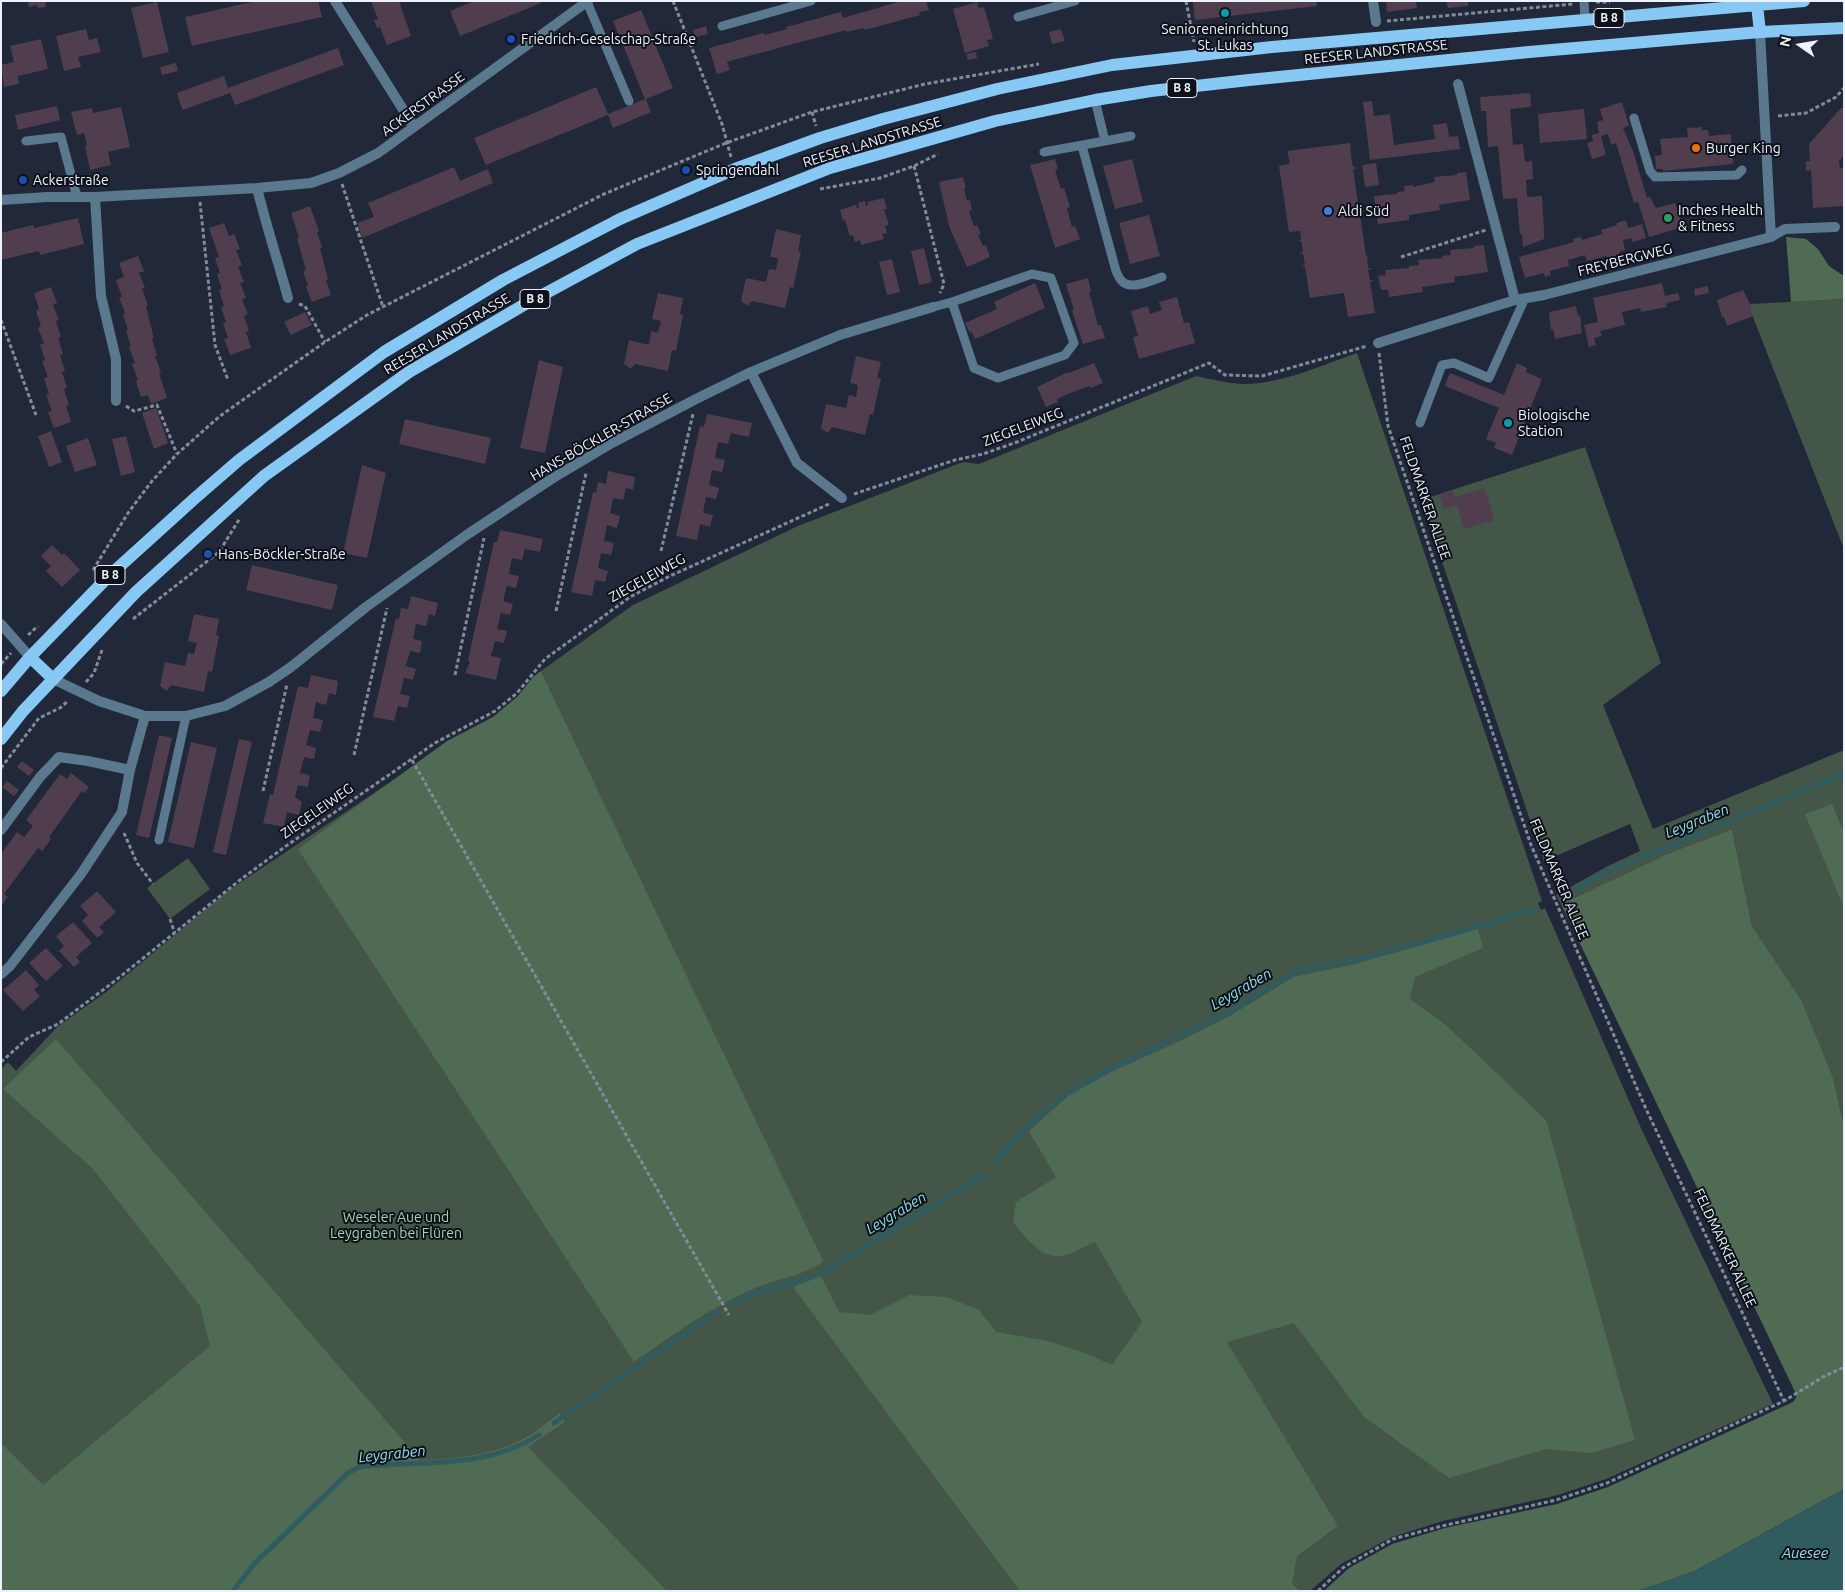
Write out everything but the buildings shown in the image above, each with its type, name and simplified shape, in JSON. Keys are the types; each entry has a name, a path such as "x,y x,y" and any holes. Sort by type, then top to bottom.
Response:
{"main road":[{"name":"REESER LANDSTRASSE","path":"1,691 30,657 109,576 201,492 239,460 384,352 511,275 620,219 736,169 820,138 883,119 998,89 1112,65 1272,47 1757,3 1804,1"},
{"path":"1757,3 1760,32"},
{"name":"REESER LANDSTRASSE","path":"1,739 22,711 136,592 264,476 409,372 522,306 637,244 830,168 995,121 1095,100 1151,91 1760,32 1844,28"},
{"path":"30,657 53,679"}],"street":[{"path":"335,1 414,127"},
{"name":"ACKERSTRASSE","path":"1,200 95,197 311,183 339,173 378,153 587,1"},
{"path":"1373,1 1376,22"},
{"path":"1760,32 1771,237"},
{"path":"1458,84 1496,227 1520,299"},
{"path":"257,188 267,230 280,266 288,298"},
{"path":"95,197 101,296 116,359 116,401"},
{"name":"FREYBERGWEG","path":"1378,343 1520,299 1544,295 1771,237 1785,229 1835,227"},
{"name":"HANS-BÖCKLER-STRASSE","path":"53,679 99,701 145,716 186,716 225,706 291,667 391,588 552,478 590,456 696,399 751,372 840,335 933,307"},
{"path":"751,372 797,463 842,498"},
{"path":"1,624 30,657"},
{"path":"1,974 10,966 81,874 122,812 127,794 130,770 145,716"},
{"path":"1,830 40,778 59,757 88,760 130,770"}],"lane":[{"name":"ACKERSTRASSE","path":"587,1 629,101"},
{"path":"1018,17 1075,1"},
{"path":"1584,1 1585,20"},
{"path":"722,26 807,2"},
{"path":"1095,100 1105,141"},
{"path":"1634,118 1650,171 1655,176 1737,175 1742,170"},
{"path":"1044,152 1131,136"},
{"path":"26,141 61,137 77,197"},
{"path":"1082,146 1095,200 1120,280 1126,284 1135,284 1162,277"},
{"path":"933,307 1032,274 1051,278 1074,343 1065,355 998,378 974,368 952,302"},
{"path":"1420,423 1442,365 1454,363 1489,378 1520,299"},
{"path":"159,840 186,716"}],"path":[{"path":"673,1 722,124 726,143 736,169"},
{"path":"1186,1 1194,42"},
{"path":"1764,118 1806,113 1836,97 1844,88"},
{"path":"815,190 880,178 914,166 939,153"},
{"path":"914,166 944,284 933,307"},
{"path":"339,173 383,307"},
{"path":"198,191 215,344 228,380"},
{"path":"1401,257 1496,227"},
{"path":"288,298 305,306 325,342"},
{"path":"1,320 36,415"},
{"name":"ZIEGELEIWEG","path":"1,1062 29,1037 58,1024 175,934 240,880 435,743 495,711 517,693 545,659 630,597 670,576 842,498 955,460 983,454 1017,442 1209,362 1225,375 1262,376 1378,343"},
{"name":"FELDMARKER ALLEE","path":"1378,343 1388,426 1530,845 1646,1109 1784,1401"},
{"path":"662,551 696,399"},
{"path":"116,401 134,411 156,405 178,454"},
{"path":"556,611 590,456"},
{"path":"129,622 219,552 245,511"},
{"path":"455,675 488,521"},
{"path":"354,755 391,588"},
{"path":"1,768 39,718 60,708 94,673 101,651 107,645"},
{"path":"263,791 291,667"},
{"path":"412,760 730,1315"},
{"path":"122,812 124,834 137,863 153,884"},
{"path":"170,919 175,934"},
{"path":"1318,1591 1344,1567 1393,1540 1442,1526 1556,1500 1607,1483 1784,1401 1823,1377 1844,1367"}],"green space":[{"path":"1844,299 1844,549 1749,307 1751,306 1750,304"},
{"name":"Weseler Aue und Leygraben bei Flüren","path":"1357,353 1542,901 1538,903 1541,910 1545,908 1640,1126 1773,1404 1606,1479 1558,1495 1443,1521 1392,1537 1341,1564 1310,1591 1,1591 1,1069 8,1062 16,1071 57,1027 106,992 229,890 389,783 821,1258 541,671 633,605 798,526 963,462 979,464 1196,376 1242,384 1271,381"},
{"path":"1585,447 1661,663 1603,705 1653,829 1844,750 1844,1126 1833,1077 1802,1001 1752,926 1732,829 1667,854 1561,904 1556,895 1608,866 1640,851 1630,824 1544,861 1421,500"},
{"path":"188,858 210,889 170,919 147,888"}],"shaded area":[{"path":"1786,237 1806,239 1818,249 1829,266 1844,276 1844,299 1791,302"},
{"path":"541,671 823,1261 805,1272 760,1286 720,1305 634,1362 298,849 447,741 493,717 518,696 533,677"},
{"path":"1832,804 1844,833 1844,908 1805,814"},
{"path":"1732,829 1752,926 1802,1001 1833,1077 1844,1126 1844,1489 1695,1571 1638,1591 1324,1591 1349,1568 1392,1544 1445,1528 1557,1504 1608,1487 1793,1402 1797,1396 1561,904 1667,854"},
{"path":"1478,929 1483,948 1415,977 1410,999 1447,1026 1546,1120 1635,1440 1591,1453 1546,1449 1449,1478 1364,1417 1294,1323 1227,1342 1338,1526 1297,1556 1292,1584 1300,1591 1020,1591 793,1287 821,1276 839,1312 870,1315 909,1295 947,1297 979,1310 996,1332 1048,1341 1085,1353 1112,1365 1142,1322 1095,1242 1066,1255 1049,1255 1035,1247 1013,1222 1016,1202 1056,1177 1029,1131 1068,1096 1109,1073 1230,1016 1293,977 1351,965"},
{"path":"56,1039 420,1460 474,1455 513,1444 529,1436 560,1413 565,1422 528,1447 667,1591 1,1591 1,1443 43,1485 210,1346 200,1306 93,1169 3,1089"}],"water":[{"name":"Auesee","path":"1844,1489 1844,1591 1638,1591 1695,1571"}],"waterway":[{"name":"Leygraben","path":"1562,897 1608,871 1844,774"},
{"name":"Leygraben","path":"995,1163 1026,1128 1066,1094 1110,1069 1228,1012 1296,971 1351,961 1536,909"},
{"name":"Leygraben","path":"821,1273 984,1175"},
{"name":"Leygraben","path":"732,1303 755,1293 812,1277"},
{"name":"Leygraben","path":"554,1423 718,1311"},
{"name":"Leygraben","path":"233,1591 254,1564 348,1473 359,1467 474,1459 518,1446 539,1435"}],"place":[{"name":"Senioreneinrichtung St. Lukas","path":"1225,13"},
{"name":"Friedrich-Geselschap-Straße","path":"511,39"},
{"name":"Burger King","path":"1696,148"},
{"name":"Springendahl","path":"686,170"},
{"name":"Ackerstraße","path":"23,180"},
{"name":"Aldi Süd","path":"1328,211"},
{"name":"Inches Health & Fitness","path":"1668,218"},
{"name":"Biologische Station","path":"1508,423"},
{"name":"Hans-Böckler-Straße","path":"208,554"}]}
